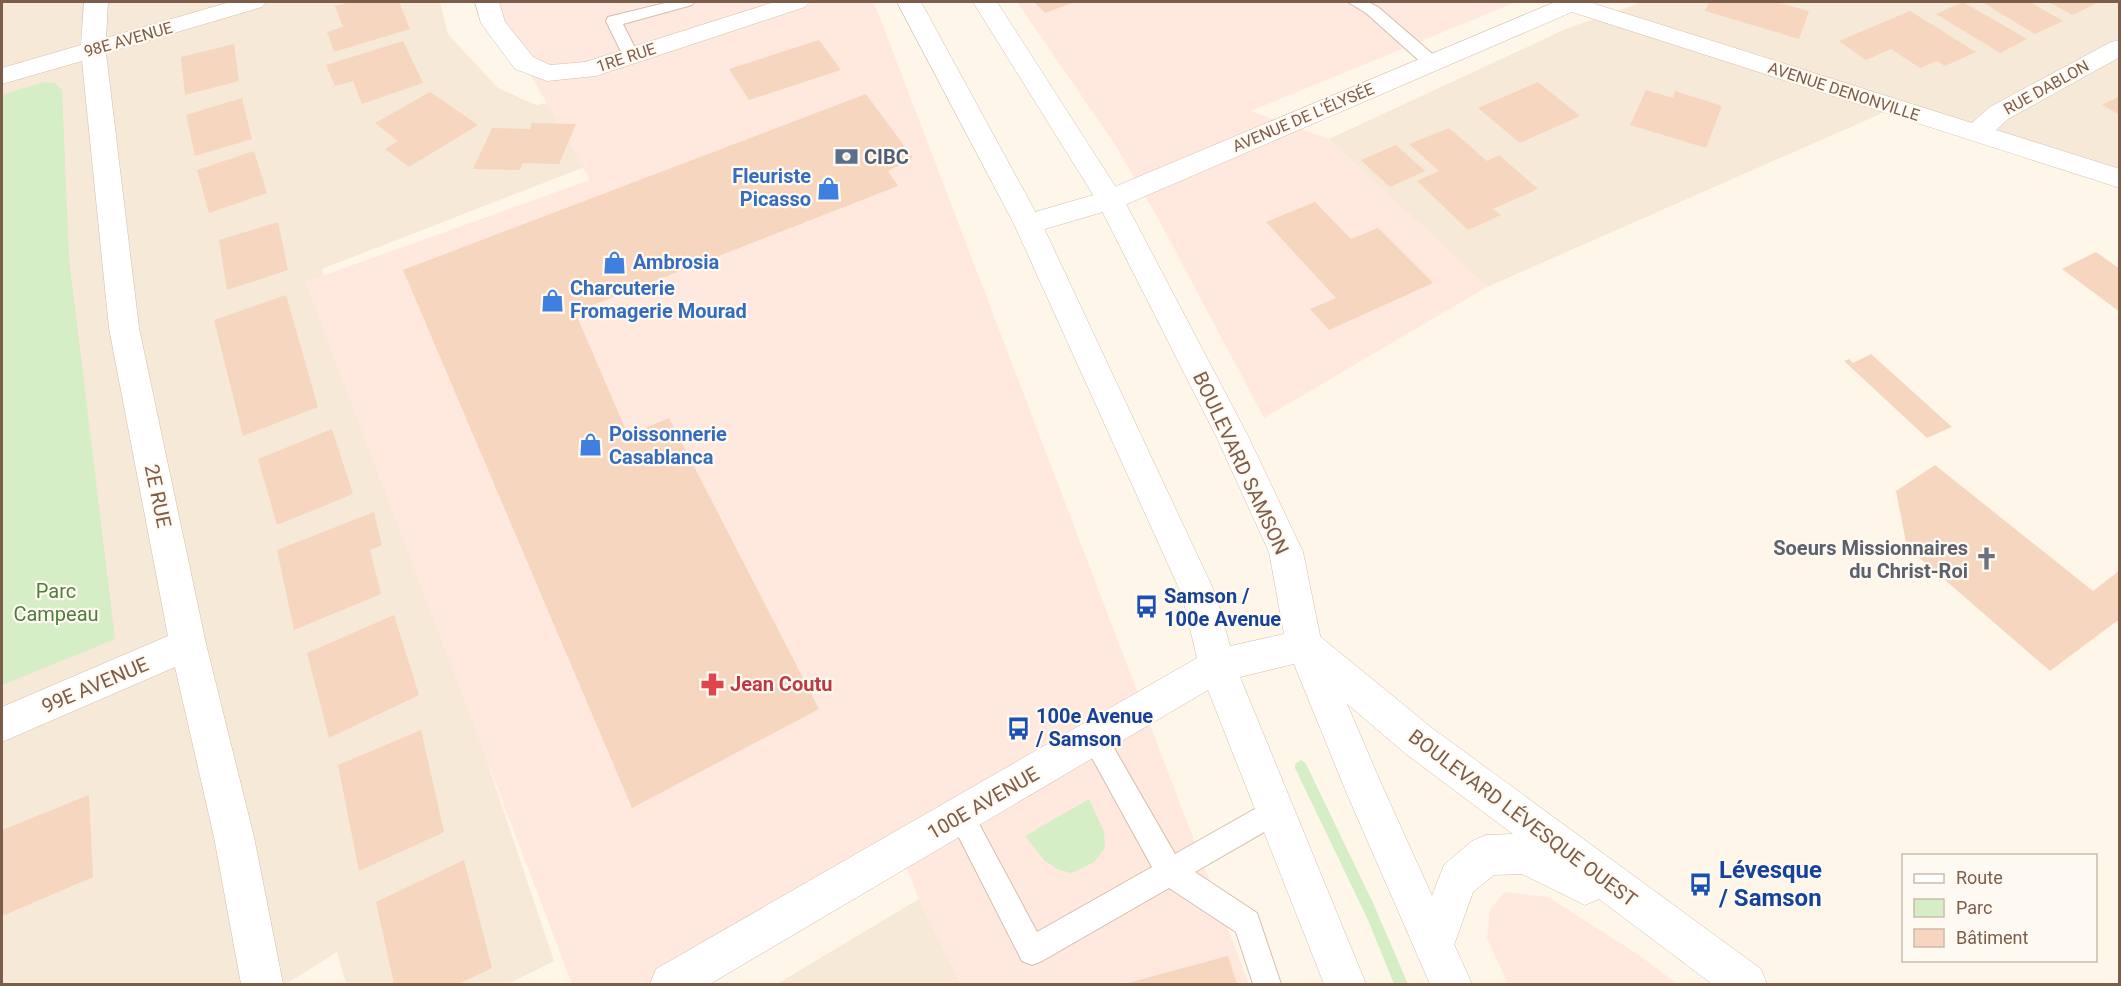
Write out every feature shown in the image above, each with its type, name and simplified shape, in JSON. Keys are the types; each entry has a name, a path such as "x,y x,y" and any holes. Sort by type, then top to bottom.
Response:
{"street":[{"name":"2E RUE","path":"96,2 93,50 124,328 188,644 234,837 262,984"},
{"name":"98E AVENUE","path":"2,76 255,2"},
{"name":"1RE RUE","path":"487,2 493,23 524,63 547,73 587,70 798,2"},
{"path":"909,2 1028,224 1199,595 1217,666 1345,984"},
{"name":"BOULEVARD SAMSON","path":"985,2 1110,200 1232,436 1286,552 1305,645 1366,794 1450,984"},
{"name":"AVENUE DE L'ÉLYSÉE","path":"1028,224 1110,200 1572,2"},
{"name":"AVENUE DENONVILLE","path":"1572,2 2120,179"},
{"name":"RUE DABLON","path":"1977,133 1999,113 2120,47"},
{"name":"99E AVENUE","path":"2,725 188,644"},
{"name":"100E AVENUE","path":"671,984 1217,666 1305,645"},
{"name":"BOULEVARD LÉVESQUE OUEST","path":"1305,645 1419,741 1746,984"},
{"path":"1434,944 1458,879 1486,855 1525,854 1680,934"}],"lane":[{"path":"631,56 614,21 686,2"},
{"path":"1356,2 1372,10 1430,62"},
{"path":"1094,738 1170,872 1247,923 1268,984"},
{"path":"961,816 1032,951 1276,812"}],"shaded area":[{"path":"2,2 440,2 448,34 498,88 536,105 583,97 608,158 322,269 554,961 508,984 346,984 337,952 286,984 2,984"},
{"path":"487,2 872,2 877,10 1249,984 961,984 919,899 900,850 671,984 572,984 305,282 590,180 524,63 493,23"},
{"path":"1017,2 1516,2 1251,111 1329,139 1487,287 1264,418 1160,222 1116,146"},
{"path":"1643,2 2119,2 2119,179 1896,107 1487,287 1329,139 1568,28"},
{"path":"1505,892 1548,897 1639,955 1677,984 1508,984 1487,938 1490,909"},
{"path":"919,899 961,984 777,984"}],"green space":[{"name":"Parc Campeau","path":"44,82 55,83 62,90 69,258 115,639 2,685 2,95"},
{"path":"1301,760 1306,764 1373,903 1408,984 1394,984 1368,920 1295,768 1295,764"},
{"path":"1089,799 1104,832 1105,848 1094,862 1072,873 1059,870 1045,861 1025,836"}],"building":[{"path":"351,2 399,2 410,29 334,52 327,32 343,27 335,6"},
{"path":"1034,2 1075,2 1045,13"},
{"path":"1709,2 1776,2 1809,11 1799,39 1705,11"},
{"path":"1963,2 2027,39 2000,53 1936,14"},
{"path":"1982,2 2030,2 2063,21 2035,34"},
{"path":"2048,2 2099,2 2073,15"},
{"path":"1910,11 1976,52 1945,66 1937,61 1920,68 1891,49 1866,60 1839,41"},
{"path":"819,40 841,70 749,100 729,69"},
{"path":"403,41 423,83 362,104 353,81 335,86 326,65"},
{"path":"234,44 239,81 185,95 181,57"},
{"path":"1538,82 1580,116 1520,143 1478,108"},
{"path":"1646,90 1673,98 1675,91 1722,106 1706,148 1630,125"},
{"path":"430,92 478,125 409,167 385,149 398,141 375,123"},
{"path":"866,94 913,158 888,171 898,186 575,312 628,435 669,418 819,709 632,808 403,270"},
{"path":"2120,96 2120,115 2102,105"},
{"path":"242,98 252,139 195,156 186,115"},
{"path":"532,123 576,124 559,164 523,163 520,170 473,169 492,128 530,129"},
{"path":"1449,128 1487,161 1499,155 1538,189 1493,209 1501,215 1468,230 1417,181 1439,171 1409,144"},
{"path":"1396,145 1425,171 1390,187 1361,160"},
{"path":"254,151 267,193 209,213 197,170"},
{"path":"1315,202 1351,239 1378,228 1433,283 1329,330 1310,309 1336,298 1266,222"},
{"path":"278,222 288,270 227,290 219,240"},
{"path":"2096,252 2120,269 2120,312 2062,269"},
{"path":"286,295 318,407 243,436 214,320"},
{"path":"1871,354 1952,427 1927,438 1844,361 1849,359 1853,363"},
{"path":"332,429 353,494 277,525 258,459"},
{"name":"Soeurs Missionnaires du Christ-Roi","path":"1935,465 2093,591 2120,570 2120,623 2117,621 2050,671 1907,547 1896,491"},
{"path":"374,512 382,545 370,550 381,594 294,630 277,550"},
{"path":"394,615 419,695 329,738 307,653"},
{"path":"421,730 444,832 359,871 338,765"},
{"path":"89,795 93,877 2,916 2,830"},
{"path":"464,860 492,968 458,984 394,984 376,902"},
{"path":"1228,956 1237,984 1124,984"}],"place":[{"name":"CIBC","path":"846,157"},
{"name":"Fleuriste Picasso","path":"829,188"},
{"name":"Ambrosia","path":"615,262"},
{"name":"Charcuterie Fromagerie Mourad","path":"552,300"},
{"name":"Poissonnerie Casablanca","path":"591,445"},
{"name":"Soeurs Missionnaires du Christ-Roi","path":"1986,559"},
{"name":"Samson / 100e Avenue","path":"1146,607"},
{"name":"Jean Coutu","path":"712,684"},
{"name":"100e Avenue / Samson","path":"1018,728"},
{"name":"Lévesque / Samson","path":"1701,884"}]}
